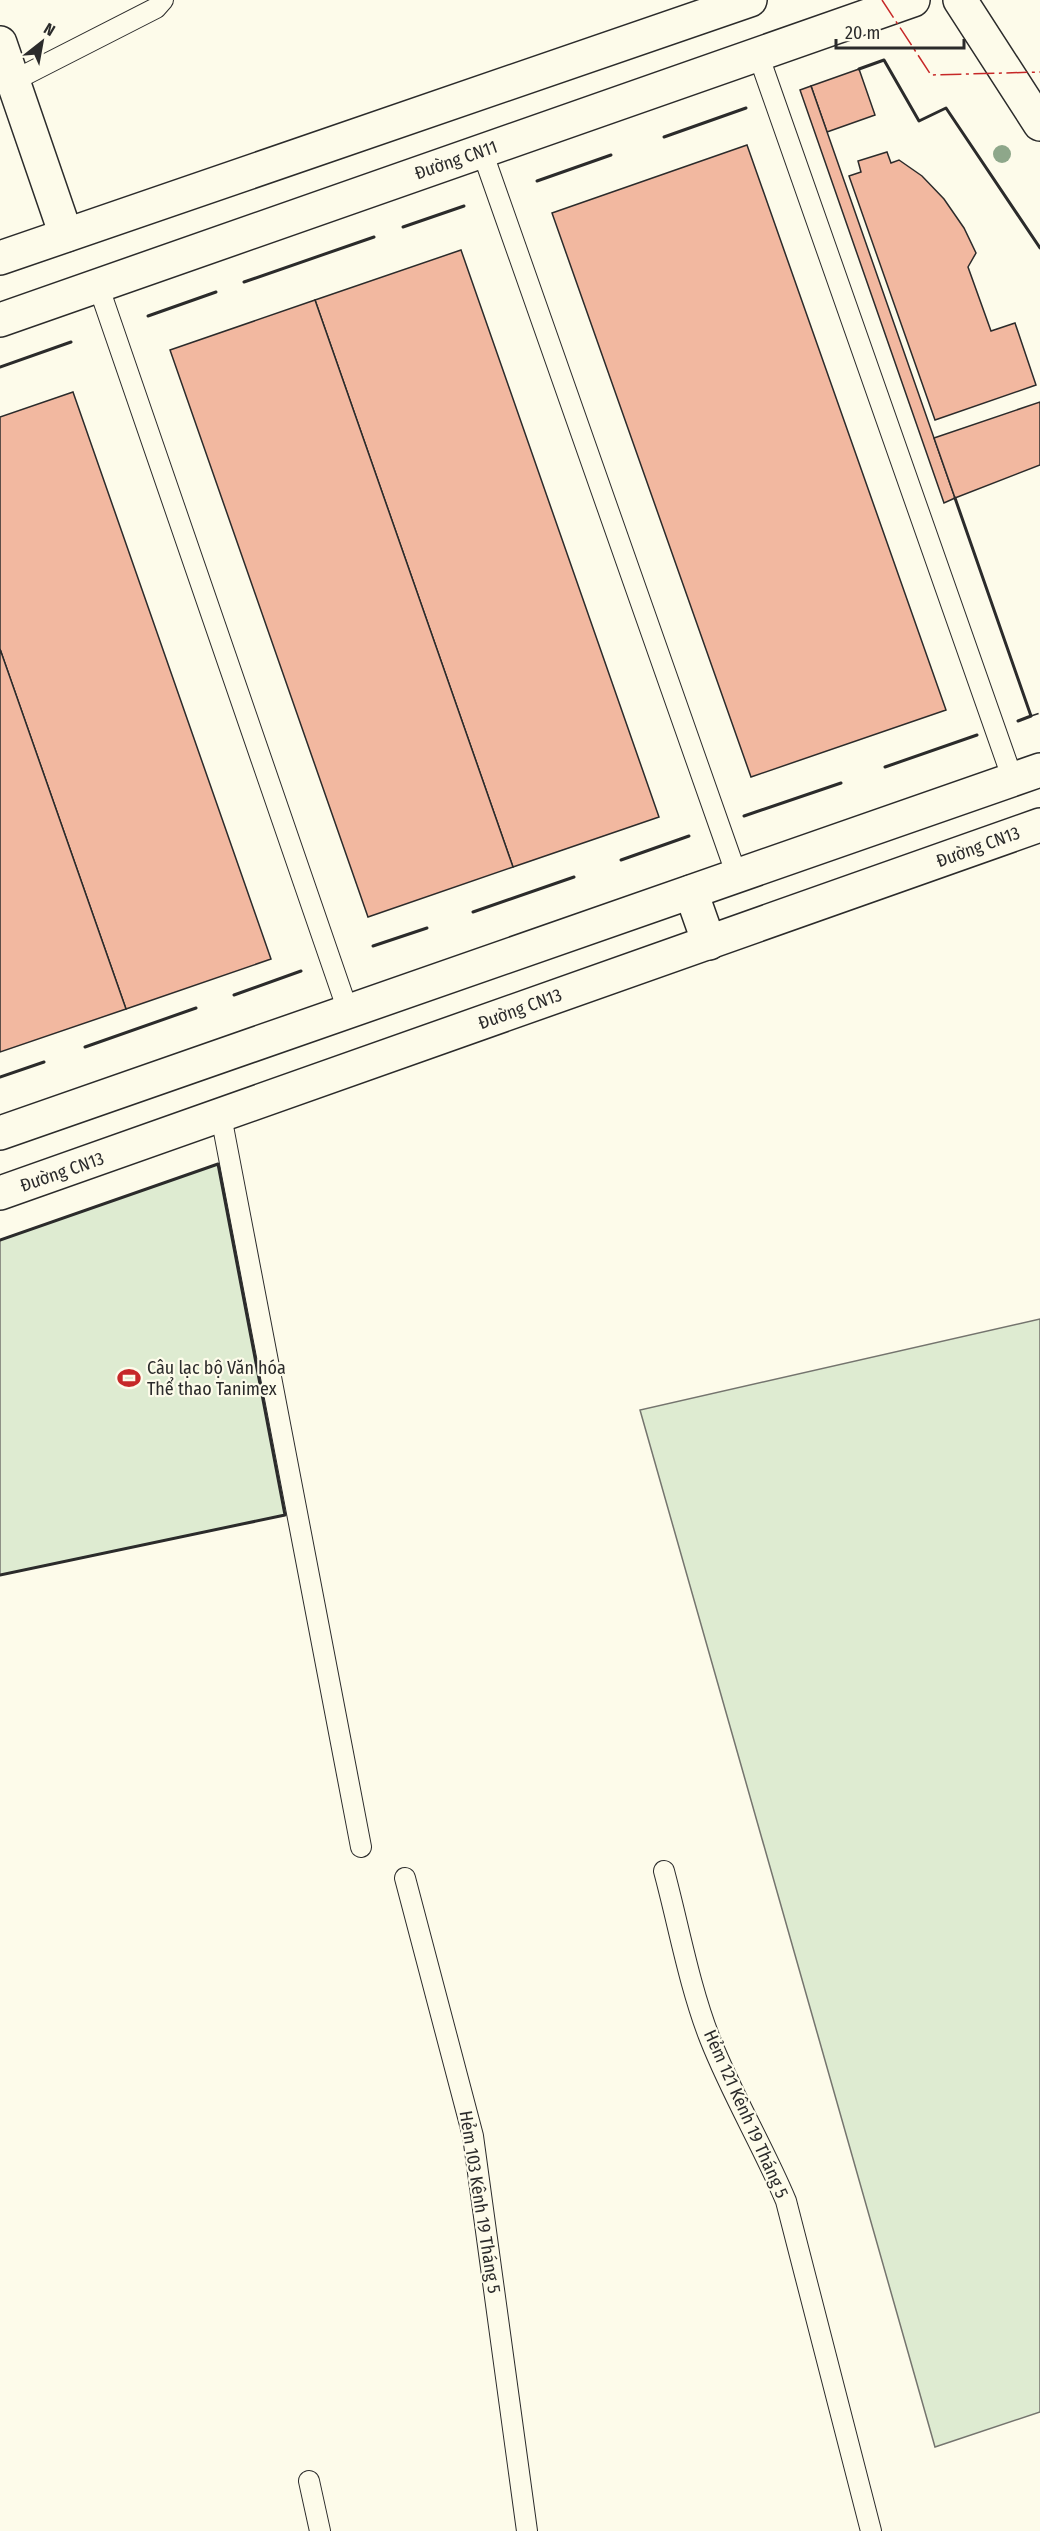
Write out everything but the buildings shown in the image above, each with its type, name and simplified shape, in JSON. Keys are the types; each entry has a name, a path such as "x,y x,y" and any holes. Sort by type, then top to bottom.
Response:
{"street":[{"path":"0,258 750,0"},
{"name":"Đường CN11","path":"0,320 913,0"},
{"path":"960,0 1040,124"},
{"path":"0,44 66,235"},
{"path":"0,1133 1026,775"},
{"name":"Đường CN13","path":"0,1193 1040,825"},
{"path":"691,892 709,943"}],"lane":[{"path":"13,81 156,8 163,0"},
{"path":"758,54 1026,775"},
{"path":"482,151 737,876"},
{"path":"98,285 348,1011"},
{"path":"221,1116 362,1847"},
{"name":"Hẻm 121 Kênh 19 Tháng 5","path":"664,1871 709,2037 729,2086 769,2160 786,2201 871,2531"},
{"name":"Hẻm 103 Kênh 19 Tháng 5","path":"405,1878 472,2136 527,2531"},
{"path":"309,2481 320,2531"}],"green space":[{"name":"Câu lạc bộ Văn hóa Thể thao Tanimex","path":"218,1164 285,1515 0,1575 0,1240"},
{"path":"1040,1319 1040,2412 935,2447 640,1410"}],"fence":[{"path":"1031,716 1040,713"}],"wall":[{"path":"859,69 884,60 919,121 946,108 1040,248"},
{"path":"664,137 746,108"},
{"path":"537,181 611,155"},
{"path":"403,227 464,206"},
{"path":"244,282 374,237"},
{"path":"148,316 216,292"},
{"path":"0,367 71,342"},
{"path":"955,498 1031,716 1018,721"},
{"path":"885,767 977,735"},
{"path":"744,816 841,783"},
{"path":"621,860 689,836"},
{"path":"473,912 574,877"},
{"path":"373,946 427,928"},
{"path":"234,995 301,971"},
{"path":"85,1047 196,1008"},
{"path":"0,1077 44,1062"},
{"path":"0,1240 218,1164 285,1515 0,1575"}],"power":[{"path":"882,0 931,75 1040,72"}],"place":[{"name":"Câu lạc bộ Văn hóa Thể thao Tanimex","path":"129,1378"}]}
